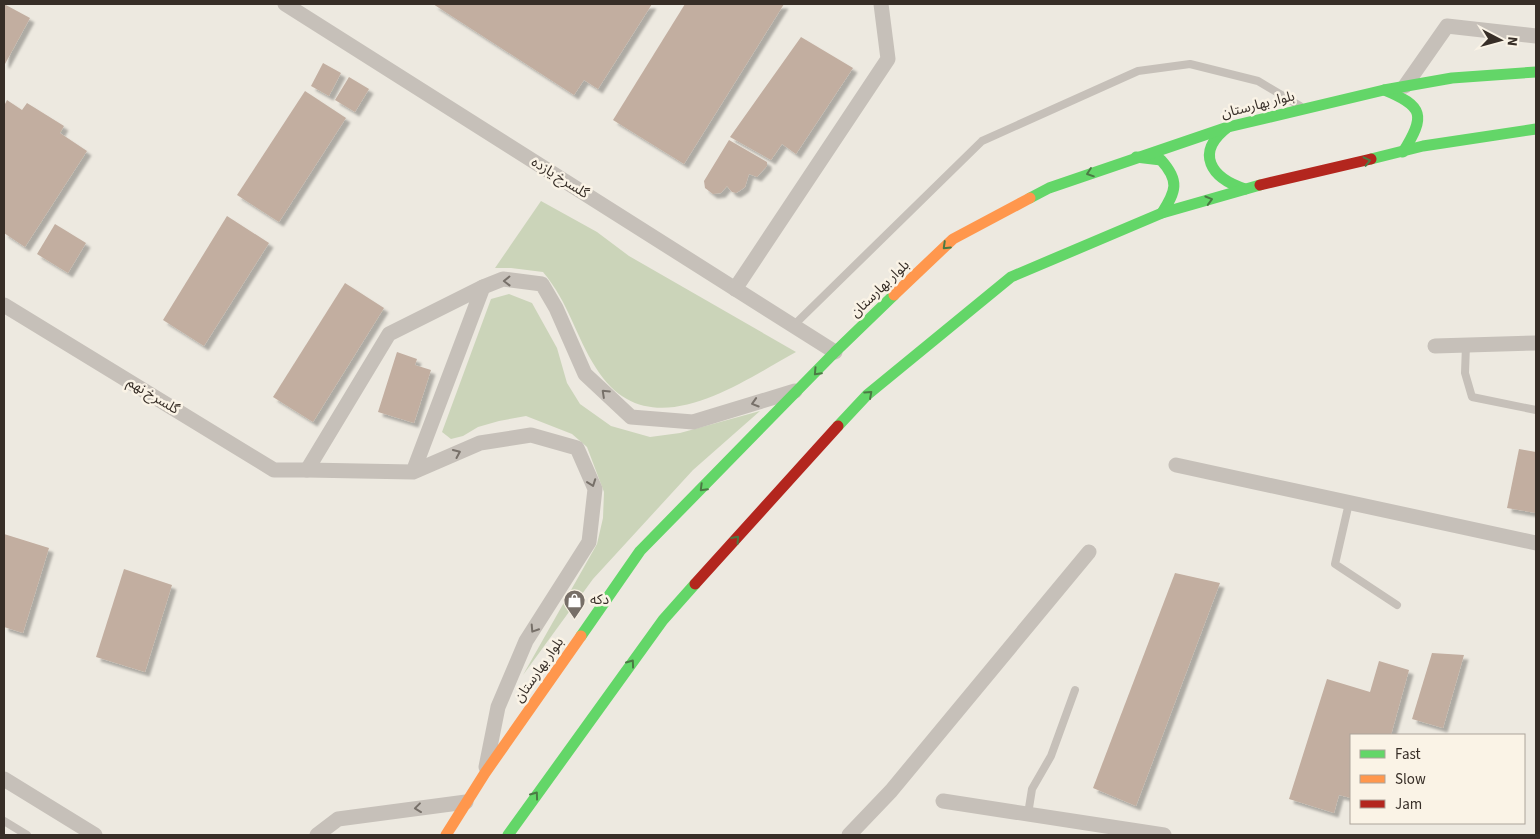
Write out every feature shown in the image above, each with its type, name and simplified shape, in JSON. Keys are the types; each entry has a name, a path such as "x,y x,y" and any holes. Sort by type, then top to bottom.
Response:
{"street":[{"name":"گلسرخ یازده","path":"285,4 835,352"},
{"path":"735,289 888,59 881,4"},
{"path":"1405,86 1447,26 1536,36"},
{"name":"بلوار بهارستان","path":"446,835 485,773 640,551 801,389 835,352 953,239 1048,188 1228,126 1405,86 1452,78 1536,72"},
{"path":"1384,90 1409,100 1418,116 1415,133 1403,152"},
{"path":"1228,126 1216,135 1210,150 1211,164 1218,177 1245,189"},
{"path":"508,835 521,814 663,620 867,395 1012,277 1162,213 1245,189 1423,146 1536,129"},
{"path":"1136,157 1161,160 1174,178 1174,195 1162,213"},
{"path":"307,470 389,334 503,279 542,284 556,308 585,374 631,417 693,422 801,389"},
{"path":"413,472 483,287"},
{"name":"گلسرخ نهم","path":"4,305 274,470 413,472"},
{"path":"1434,346 1536,343"},
{"path":"413,472 480,443 531,435 577,448 595,489 589,542 526,642 498,707 485,773"},
{"path":"1176,465 1536,543"},
{"path":"849,835 891,792 1089,552"},
{"path":"4,779 96,835"},
{"path":"943,801 1164,835"},
{"path":"317,835 338,818 466,802"}],"lane":[{"path":"793,326 982,142 1138,71 1190,64 1258,80 1304,109"},
{"path":"1466,345 1465,373 1472,397 1536,410"},
{"path":"1349,503 1335,564 1396,605"},
{"path":"1028,814 1032,789 1051,756 1075,690"},
{"path":"4,821 26,835"}],"green space":[{"path":"541,201 597,232 629,256 796,352 747,380 693,403 666,408 640,405 617,392 596,368 566,307 543,272 495,268"},
{"path":"509,294 532,303 557,348 567,383 580,404 611,426 650,437 680,433 760,411 693,470 593,579 523,675 597,544 603,518 604,492 587,447 572,434 526,416 478,427 463,436 451,439 442,432 491,299"}],"building":[{"path":"4,4 30,18 5,64 4,63"},
{"path":"433,4 652,4 598,89 584,80 574,95"},
{"path":"685,4 784,4 684,164 613,120"},
{"path":"801,37 853,68 796,154 782,144 771,160 730,137"},
{"path":"323,63 341,73 329,96 311,86"},
{"path":"349,77 369,89 355,112 335,100"},
{"path":"305,91 346,118 279,222 237,195"},
{"path":"7,100 22,110 27,103 64,126 60,133 87,151 25,247 4,233 4,106"},
{"path":"729,140 767,162 767,166 757,177 749,174 745,187 736,193 732,192 727,186 721,193 713,194 705,188 704,181"},
{"path":"227,216 269,243 204,346 163,320"},
{"path":"55,224 86,243 68,273 37,254"},
{"path":"345,283 384,308 313,422 273,397"},
{"path":"397,352 417,359 415,365 431,370 414,423 378,412"},
{"path":"1519,449 1536,452 1536,513 1507,508"},
{"path":"4,534 49,548 23,633 4,627"},
{"path":"124,569 172,585 145,672 96,657"},
{"path":"1175,573 1220,583 1136,806 1093,788"},
{"path":"1432,653 1464,655 1443,728 1412,719"},
{"path":"1379,661 1409,670 1391,734 1350,734 1350,798 1339,795 1334,813 1289,799 1327,679 1370,692"}],"traffic: fast":[{"path":"1030,198 1049,188 1228,127 1384,90 1452,78 1536,72"},
{"path":"1384,90 1407,101 1414,107 1417,114 1418,121 1403,152"},
{"path":"1228,127 1212,146 1209,155 1211,164 1223,178 1245,189"},
{"path":"1371,159 1423,146 1536,129"},
{"path":"1136,157 1161,160 1171,174 1174,186 1173,192 1162,213"},
{"path":"838,426 867,395 1011,277 1162,213 1260,185"},
{"path":"581,636 640,551 835,352 894,295"},
{"path":"508,835 663,620 695,584"}],"traffic: slow":[{"path":"894,295 953,239 1030,198"},
{"path":"446,835 485,773 581,636"}],"traffic: jam":[{"path":"1260,185 1371,159"},
{"path":"695,584 838,426"}],"place":[{"name":"دکه","path":"574,619"}]}
